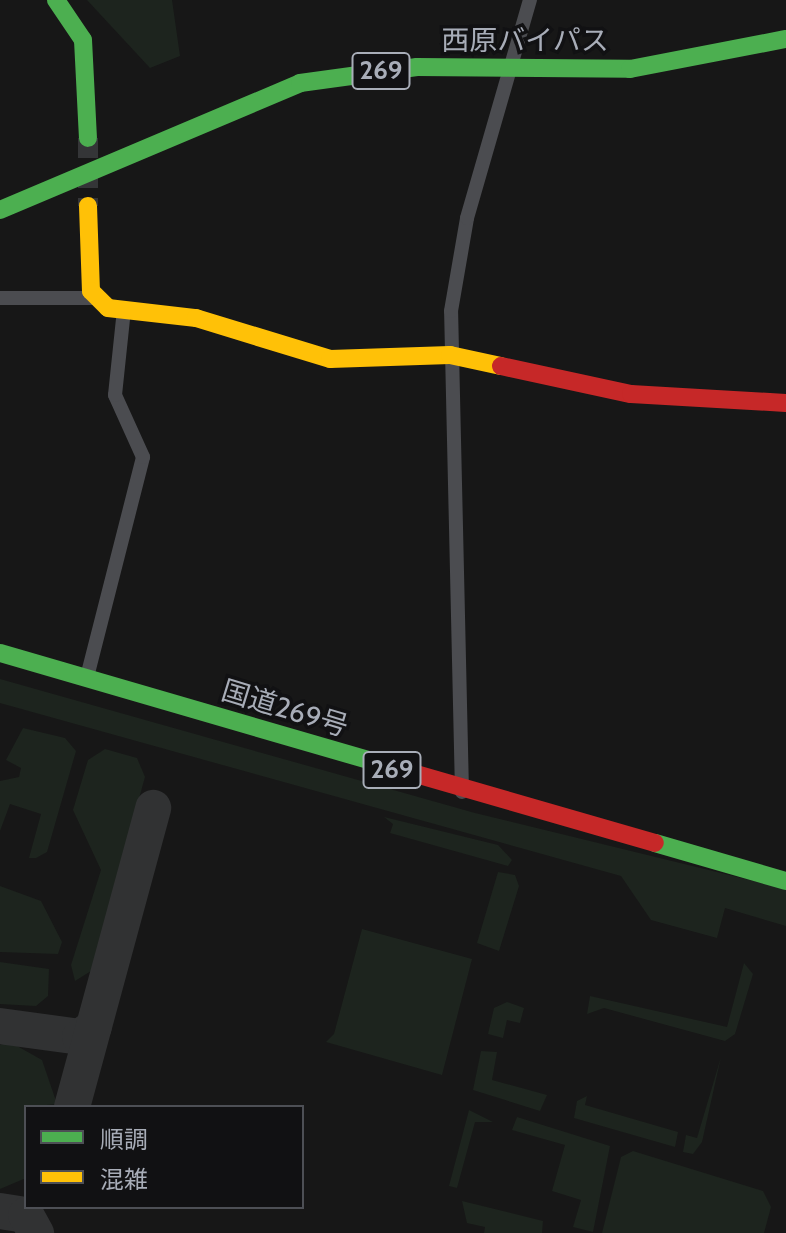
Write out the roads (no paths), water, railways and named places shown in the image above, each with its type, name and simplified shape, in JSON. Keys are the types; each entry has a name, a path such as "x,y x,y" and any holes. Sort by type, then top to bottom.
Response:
{"main road":[{"path":"56,0 83,40 88,138"},
{"name":"西原バイパス","path":"0,210 300,83 417,67 630,69 786,39"},
{"path":"88,206 94,298 124,309 196,318 330,359 450,355 631,394 786,403"},
{"name":"国道269号","path":"0,653 462,792 786,881"}],"street":[{"path":"462,792 450,355 467,218 530,0"},
{"path":"0,298 94,298"},
{"path":"87,677 143,457 115,395 124,309"}],"tunnel":[{"path":"88,138 88,206"}]}
